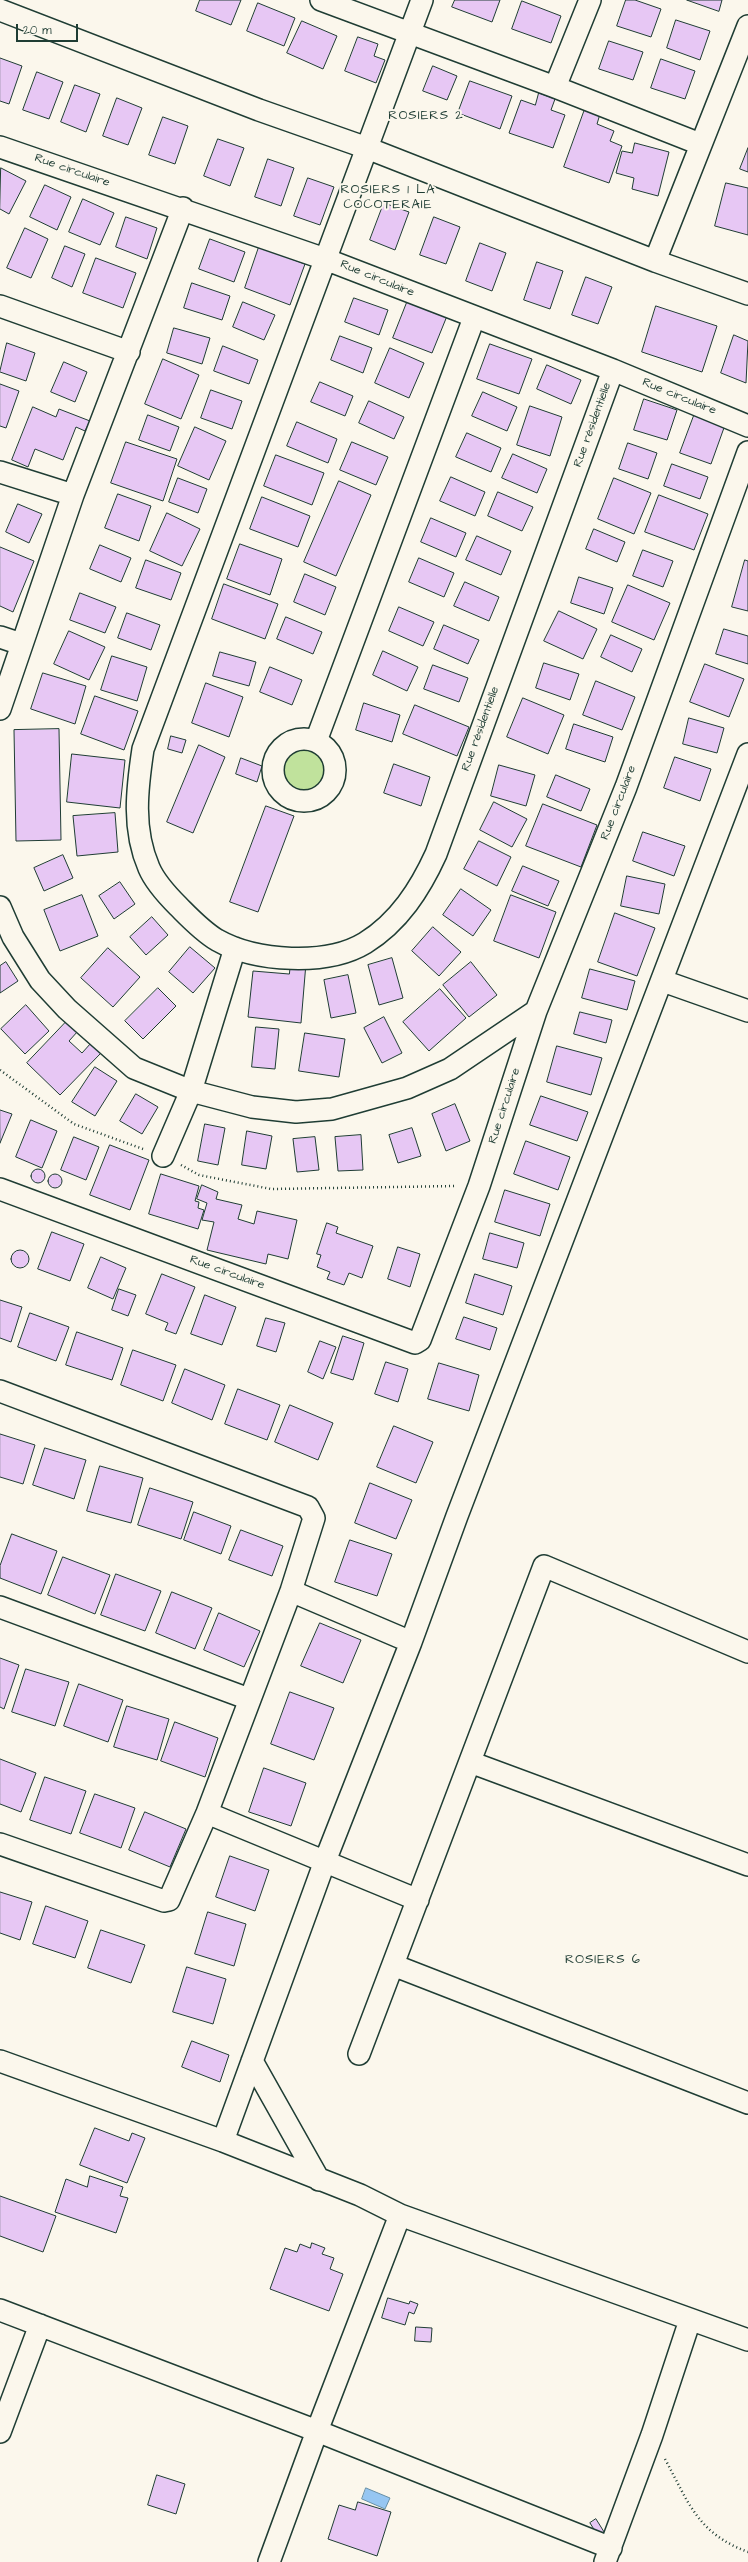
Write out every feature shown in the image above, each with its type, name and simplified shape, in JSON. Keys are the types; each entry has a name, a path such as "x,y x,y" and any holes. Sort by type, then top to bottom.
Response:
{"street":[{"path":"321,0 555,87 700,144"},
{"name":"Rue résidentielle","path":"422,0 143,749 138,781 136,810 149,868 166,894 199,927 216,939 235,948 274,956 315,958 332,956 366,942 393,921 411,900 425,878 436,854 613,370"},
{"path":"555,87 590,0"},
{"path":"0,10 259,110 367,148 655,261 748,294"},
{"path":"655,261 700,144 748,26"},
{"name":"Rue circulaire","path":"0,147 184,208 325,259 474,318 613,370 748,426"},
{"path":"0,709 20,644 72,495 184,208"},
{"path":"0,306 129,352"},
{"path":"316,741 474,318"},
{"name":"Rue circulaire","path":"0,1189 415,1343 423,1336 479,1186 536,1011 626,787 748,452"},
{"path":"0,472 72,495"},
{"path":"0,637 20,644"},
{"path":"223,2141 325,1861 411,1642 457,1516 663,981 748,754"},
{"path":"0,907 13,937 40,980 67,1009 134,1068 191,1091 252,1108 296,1112 332,1109 364,1102 407,1088 450,1069 498,1039 536,1011"},
{"path":"163,1156 191,1091 235,948"},
{"path":"663,981 748,1011"},
{"path":"0,1391 308,1507 314,1518 291,1591 207,1812 172,1896 164,1902 0,1844"},
{"path":"359,2054 544,1566 746,1645"},
{"path":"291,1591 411,1642"},
{"path":"0,1607 249,1699"},
{"path":"470,1762 748,1866"},
{"path":"207,1812 418,1900"},
{"path":"393,1965 748,2103"},
{"path":"0,2061 223,2141 360,2195 400,2215 748,2340"},
{"path":"252,2061 319,2180"},
{"path":"269,2562 316,2431 400,2215"},
{"path":"0,2310 316,2431 608,2555 652,2435 690,2320"},
{"path":"0,2432 40,2325"}],"path":[{"path":"0,1070 74,1124 163,1156 199,1175 271,1190 479,1186"},
{"path":"652,2435 690,2504 706,2529 726,2544 748,2552"}],"green space":[{"path":"305,747 317,751 323,757 327,769 323,781 317,787 305,791 293,787 287,781 283,769 287,757 293,751"}],"water":[{"path":"366,2488 390,2498 385,2509 362,2499"}],"building":[{"path":"200,0 241,0 231,25 196,11"},
{"path":"455,0 500,0 492,22 452,7"},
{"path":"626,0 635,0 661,9 651,37 617,26"},
{"path":"687,0 722,0 719,11"},
{"path":"522,1 561,16 551,43 512,29"},
{"path":"258,3 295,18 284,46 247,31"},
{"path":"676,20 710,31 700,60 667,48"},
{"path":"302,21 337,36 323,69 287,53"},
{"path":"358,37 378,44 374,56 385,60 376,83 345,71"},
{"path":"609,41 643,52 633,80 599,69"},
{"path":"0,58 22,66 9,104 0,101"},
{"path":"661,59 695,71 685,99 651,88"},
{"path":"433,66 457,76 447,100 423,91"},
{"path":"37,72 63,82 49,119 23,110"},
{"path":"470,81 512,96 500,129 458,113"},
{"path":"75,85 100,94 86,132 61,122"},
{"path":"539,93 555,99 551,110 565,115 553,148 509,133 521,100 535,105"},
{"path":"117,98 142,108 128,145 103,136"},
{"path":"585,109 600,114 597,124 614,131 610,141 622,146 609,183 564,167"},
{"path":"163,117 188,126 175,164 149,155"},
{"path":"218,139 244,148 230,186 204,176"},
{"path":"635,143 669,152 658,196 632,189 634,178 616,173 622,151 632,153"},
{"path":"748,148 748,172 740,169"},
{"path":"268,159 294,168 281,206 255,197"},
{"path":"1,168 26,181 9,214 0,209"},
{"path":"308,178 334,187 320,225 294,216"},
{"path":"726,183 748,188 748,235 715,226"},
{"path":"45,185 71,197 57,230 30,217"},
{"path":"83,199 114,213 100,245 69,232"},
{"path":"384,203 409,212 395,250 370,240"},
{"path":"126,217 157,228 147,259 116,247"},
{"path":"434,217 460,227 446,264 420,255"},
{"path":"25,228 48,239 31,278 7,268"},
{"path":"210,239 245,252 234,282 199,269"},
{"path":"480,243 506,253 492,291 466,281"},
{"path":"65,246 85,254 72,287 52,278"},
{"path":"259,247 305,264 290,305 245,288"},
{"path":"96,258 136,273 123,308 83,293"},
{"path":"537,262 563,271 550,309 524,300"},
{"path":"586,277 612,287 598,324 572,315"},
{"path":"192,283 230,296 222,320 184,308"},
{"path":"354,298 388,310 379,335 345,322"},
{"path":"408,300 447,316 432,353 393,338"},
{"path":"243,302 275,315 264,340 233,327"},
{"path":"656,306 717,326 702,372 642,352"},
{"path":"174,328 210,338 202,364 167,353"},
{"path":"734,335 748,341 746,383 721,373"},
{"path":"340,336 372,348 363,373 331,360"},
{"path":"7,343 35,353 26,381 0,372"},
{"path":"490,344 532,359 519,394 477,379"},
{"path":"223,346 258,360 249,384 214,371"},
{"path":"390,348 424,363 409,398 375,383"},
{"path":"163,359 199,375 181,419 145,404"},
{"path":"64,362 87,372 75,402 51,392"},
{"path":"547,365 581,380 571,404 537,389"},
{"path":"320,382 353,396 345,416 311,402"},
{"path":"0,384 19,391 6,428 0,426"},
{"path":"211,390 242,401 232,429 201,418"},
{"path":"483,392 517,407 507,431 472,416"},
{"path":"644,399 677,410 667,440 634,430"},
{"path":"369,401 404,417 394,439 359,423"},
{"path":"530,406 562,417 550,456 517,445"},
{"path":"33,407 56,417 59,409 90,421 85,431 76,427 63,460 35,449 28,467 12,460"},
{"path":"695,413 725,425 711,464 680,453"},
{"path":"148,415 179,427 170,451 139,440"},
{"path":"297,422 337,439 328,463 287,446"},
{"path":"195,427 226,441 209,480 178,466"},
{"path":"467,433 501,448 491,472 456,457"},
{"path":"126,442 177,459 163,501 111,483"},
{"path":"352,442 388,457 376,485 340,470"},
{"path":"628,443 657,453 648,479 619,469"},
{"path":"513,454 547,469 537,493 502,478"},
{"path":"276,455 324,473 312,505 264,486"},
{"path":"672,464 708,477 700,499 664,486"},
{"path":"451,477 485,492 475,516 440,501"},
{"path":"178,478 207,489 198,513 169,502"},
{"path":"614,478 651,493 634,534 598,519"},
{"path":"339,481 371,495 336,576 304,562"},
{"path":"498,492 533,507 522,531 488,516"},
{"path":"118,494 151,506 139,541 105,528"},
{"path":"659,495 708,514 694,550 645,532"},
{"path":"262,497 310,516 298,547 250,529"},
{"path":"18,504 42,514 29,543 6,532"},
{"path":"167,513 200,529 182,566 150,551"},
{"path":"431,518 466,533 456,557 421,542"},
{"path":"594,529 625,542 617,562 586,549"},
{"path":"477,536 511,551 501,575 466,560"},
{"path":"240,544 282,559 270,595 227,579"},
{"path":"100,545 131,558 121,582 90,569"},
{"path":"0,547 34,561 13,612 0,606"},
{"path":"643,550 673,561 663,587 633,576"},
{"path":"419,558 454,573 444,597 409,582"},
{"path":"146,560 181,573 171,600 136,588"},
{"path":"745,560 748,561 748,611 732,607"},
{"path":"305,574 336,587 325,615 294,602"},
{"path":"579,577 613,588 604,614 571,603"},
{"path":"465,582 499,597 489,621 454,606"},
{"path":"224,584 278,604 265,639 212,619"},
{"path":"628,585 670,603 654,640 612,622"},
{"path":"80,593 116,607 105,633 70,620"},
{"path":"399,607 434,622 423,646 389,631"},
{"path":"559,611 597,629 583,659 544,641"},
{"path":"127,613 160,625 151,650 118,638"},
{"path":"286,617 322,632 313,654 277,639"},
{"path":"444,625 479,640 468,664 434,649"},
{"path":"724,629 748,636 748,664 716,654"},
{"path":"69,631 105,647 89,680 54,664"},
{"path":"611,635 642,649 632,672 601,657"},
{"path":"383,651 418,667 407,691 373,675"},
{"path":"220,652 256,662 249,686 213,676"},
{"path":"112,656 147,667 137,701 101,690"},
{"path":"544,663 579,674 570,700 536,688"},
{"path":"705,664 744,679 729,717 690,702"},
{"path":"433,665 468,678 459,702 424,689"},
{"path":"270,667 302,680 292,705 260,692"},
{"path":"43,673 86,686 75,724 31,709"},
{"path":"596,681 635,697 622,730 583,715"},
{"path":"206,683 243,697 229,737 192,723"},
{"path":"95,696 138,711 124,750 81,734"},
{"path":"523,698 564,715 548,754 507,737"},
{"path":"364,703 400,715 392,742 356,730"},
{"path":"415,705 469,727 457,756 403,734"},
{"path":"689,718 724,728 717,753 683,744"},
{"path":"574,724 613,737 605,762 566,749"},
{"path":"59,729 61,840 16,841 14,730"},
{"path":"171,736 186,740 182,753 168,749"},
{"path":"199,745 225,757 193,833 167,822"},
{"path":"72,754 125,760 120,808 67,802"},
{"path":"675,757 711,769 700,801 664,788"},
{"path":"241,758 262,766 257,782 236,774"},
{"path":"394,764 430,777 421,806 384,793"},
{"path":"499,765 535,775 526,806 491,796"},
{"path":"556,775 590,789 581,811 547,797"},
{"path":"494,802 527,819 512,847 480,830"},
{"path":"543,804 597,825 581,867 526,846"},
{"path":"266,806 294,816 258,912 230,902"},
{"path":"115,813 118,852 77,856 73,816"},
{"path":"643,832 685,846 674,876 633,861"},
{"path":"479,841 511,857 497,886 464,869"},
{"path":"63,855 73,878 44,891 34,868"},
{"path":"523,866 559,881 548,906 512,891"},
{"path":"627,876 665,884 659,914 621,906"},
{"path":"120,882 135,904 114,919 99,896"},
{"path":"461,889 491,910 473,936 443,915"},
{"path":"82,895 98,936 60,951 44,910"},
{"path":"511,895 556,912 539,958 494,941"},
{"path":"615,913 655,928 637,976 598,962"},
{"path":"152,917 168,935 146,955 130,937"},
{"path":"433,927 461,952 439,976 412,951"},
{"path":"190,947 215,968 193,993 169,972"},
{"path":"108,948 140,977 113,1007 81,978"},
{"path":"392,958 403,998 379,1005 368,965"},
{"path":"6,962 18,981 0,993 0,966"},
{"path":"291,962 306,963 301,1023 248,1017 253,971 289,974"},
{"path":"471,962 497,995 469,1017 443,985"},
{"path":"590,969 635,981 627,1010 582,998"},
{"path":"348,975 356,1013 331,1018 324,980"},
{"path":"158,988 176,1006 143,1039 125,1021"},
{"path":"440,989 466,1018 429,1051 403,1022"},
{"path":"26,1005 49,1031 25,1054 1,1029"},
{"path":"580,1012 612,1020 606,1043 574,1034"},
{"path":"384,1017 402,1053 382,1063 364,1028"},
{"path":"67,1021 78,1031 69,1041 82,1053 91,1043 101,1053 60,1095 27,1063"},
{"path":"256,1027 279,1029 275,1069 252,1067"},
{"path":"305,1033 345,1039 339,1077 299,1071"},
{"path":"557,1046 602,1058 591,1095 547,1082"},
{"path":"95,1067 117,1081 95,1116 72,1102"},
{"path":"136,1094 158,1107 142,1134 120,1121"},
{"path":"541,1096 588,1112 577,1141 530,1125"},
{"path":"455,1104 470,1141 446,1151 432,1114"},
{"path":"0,1110 12,1114 0,1143"},
{"path":"31,1120 57,1131 42,1168 16,1157"},
{"path":"205,1124 225,1128 218,1165 198,1161"},
{"path":"412,1128 421,1156 398,1163 389,1135"},
{"path":"247,1131 272,1136 266,1169 242,1165"},
{"path":"361,1135 363,1170 338,1171 335,1137"},
{"path":"74,1137 99,1147 86,1180 61,1170"},
{"path":"315,1137 319,1170 297,1172 293,1139"},
{"path":"526,1141 570,1157 558,1190 514,1174"},
{"path":"110,1145 149,1160 130,1210 90,1195"},
{"path":"38,1169 43,1171 45,1176 43,1181 38,1183 33,1181 31,1176 33,1171"},
{"path":"52,1174 58,1174 62,1178 62,1184 58,1188 52,1188 48,1184 48,1178"},
{"path":"161,1174 199,1186 195,1201 199,1202 198,1208 204,1210 198,1229 149,1214"},
{"path":"202,1185 218,1192 216,1199 242,1205 238,1219 254,1224 257,1211 297,1220 288,1259 268,1254 266,1264 207,1250 214,1222 202,1220 207,1203 197,1199"},
{"path":"505,1190 550,1204 540,1236 495,1222"},
{"path":"327,1223 338,1227 336,1233 373,1246 362,1278 349,1273 344,1285 327,1279 330,1272 317,1267 321,1255 317,1254"},
{"path":"52,1232 84,1244 70,1281 38,1269"},
{"path":"490,1233 524,1243 517,1268 483,1259"},
{"path":"398,1247 420,1254 410,1287 388,1279"},
{"path":"20,1250 26,1253 29,1259 26,1265 20,1268 14,1265 11,1259 14,1253"},
{"path":"101,1257 126,1268 113,1299 88,1288"},
{"path":"162,1274 195,1287 176,1334 165,1330 168,1323 146,1314"},
{"path":"475,1274 512,1286 503,1315 466,1303"},
{"path":"119,1289 136,1295 128,1316 112,1310"},
{"path":"205,1295 236,1307 222,1345 191,1334"},
{"path":"0,1300 22,1307 11,1342 0,1338"},
{"path":"30,1313 69,1327 56,1361 18,1347"},
{"path":"464,1317 497,1328 490,1350 456,1339"},
{"path":"266,1318 285,1323 276,1352 257,1346"},
{"path":"77,1332 123,1348 112,1380 66,1365"},
{"path":"343,1336 364,1343 353,1380 331,1373"},
{"path":"320,1341 336,1347 323,1379 308,1372"},
{"path":"133,1350 176,1365 163,1401 121,1385"},
{"path":"386,1362 408,1369 398,1402 375,1394"},
{"path":"439,1363 479,1375 469,1411 428,1399"},
{"path":"185,1369 225,1385 212,1420 172,1403"},
{"path":"238,1389 280,1405 267,1440 225,1424"},
{"path":"290,1405 333,1423 318,1460 275,1442"},
{"path":"394,1426 433,1442 416,1483 377,1467"},
{"path":"0,1434 35,1445 23,1484 0,1477"},
{"path":"45,1448 86,1460 74,1499 33,1485"},
{"path":"100,1466 143,1478 131,1523 87,1511"},
{"path":"370,1483 412,1500 396,1539 355,1523"},
{"path":"150,1488 193,1502 181,1539 138,1525"},
{"path":"194,1512 231,1526 221,1554 184,1540"},
{"path":"241,1530 283,1546 272,1576 229,1560"},
{"path":"12,1534 57,1551 41,1594 0,1578 0,1566"},
{"path":"350,1540 392,1554 377,1596 335,1582"},
{"path":"63,1557 110,1575 95,1614 48,1595"},
{"path":"116,1574 161,1591 145,1631 101,1615"},
{"path":"172,1592 212,1608 195,1649 156,1633"},
{"path":"219,1613 260,1631 244,1667 204,1650"},
{"path":"320,1623 361,1640 343,1683 301,1666"},
{"path":"0,1658 19,1665 4,1709 0,1707"},
{"path":"26,1669 69,1682 55,1726 12,1712"},
{"path":"79,1684 123,1700 108,1742 64,1726"},
{"path":"290,1692 334,1708 314,1760 271,1744"},
{"path":"127,1706 169,1719 157,1760 114,1747"},
{"path":"175,1722 218,1738 205,1777 161,1761"},
{"path":"0,1759 36,1773 21,1812 0,1804"},
{"path":"264,1768 306,1783 291,1826 249,1812"},
{"path":"45,1777 86,1791 71,1834 30,1820"},
{"path":"95,1794 135,1808 121,1848 80,1833"},
{"path":"145,1812 186,1829 170,1867 129,1850"},
{"path":"230,1856 269,1870 255,1911 216,1897"},
{"path":"0,1892 32,1902 20,1940 0,1933"},
{"path":"46,1906 88,1921 75,1958 33,1944"},
{"path":"208,1912 246,1924 234,1966 195,1954"},
{"path":"101,1930 145,1945 131,1983 88,1968"},
{"path":"187,1967 226,1979 213,2024 173,2012"},
{"path":"192,2041 229,2055 220,2082 182,2067"},
{"path":"95,2128 129,2141 132,2133 145,2138 127,2183 80,2165"},
{"path":"90,2176 123,2187 120,2196 128,2198 116,2233 55,2212 66,2179 87,2187"},
{"path":"0,2196 56,2216 43,2252 0,2236"},
{"path":"312,2243 325,2248 322,2254 334,2258 330,2269 343,2274 329,2311 270,2289 285,2248 297,2252 300,2244 310,2248"},
{"path":"388,2298 409,2304 410,2301 418,2304 414,2314 409,2312 405,2325 382,2318"},
{"path":"416,2327 432,2328 431,2342 415,2341"},
{"path":"157,2475 185,2484 176,2514 148,2505"},
{"path":"358,2502 391,2512 377,2556 328,2539 339,2505 355,2510"},
{"path":"596,2519 606,2535 600,2539 590,2523"}],"district":[{"name":"ROSIERS 2","path":"426,116"},
{"name":"ROSIERS 1 LA COCOTERAIE","path":"388,198"},
{"name":"ROSIERS 6","path":"603,1960"}]}
